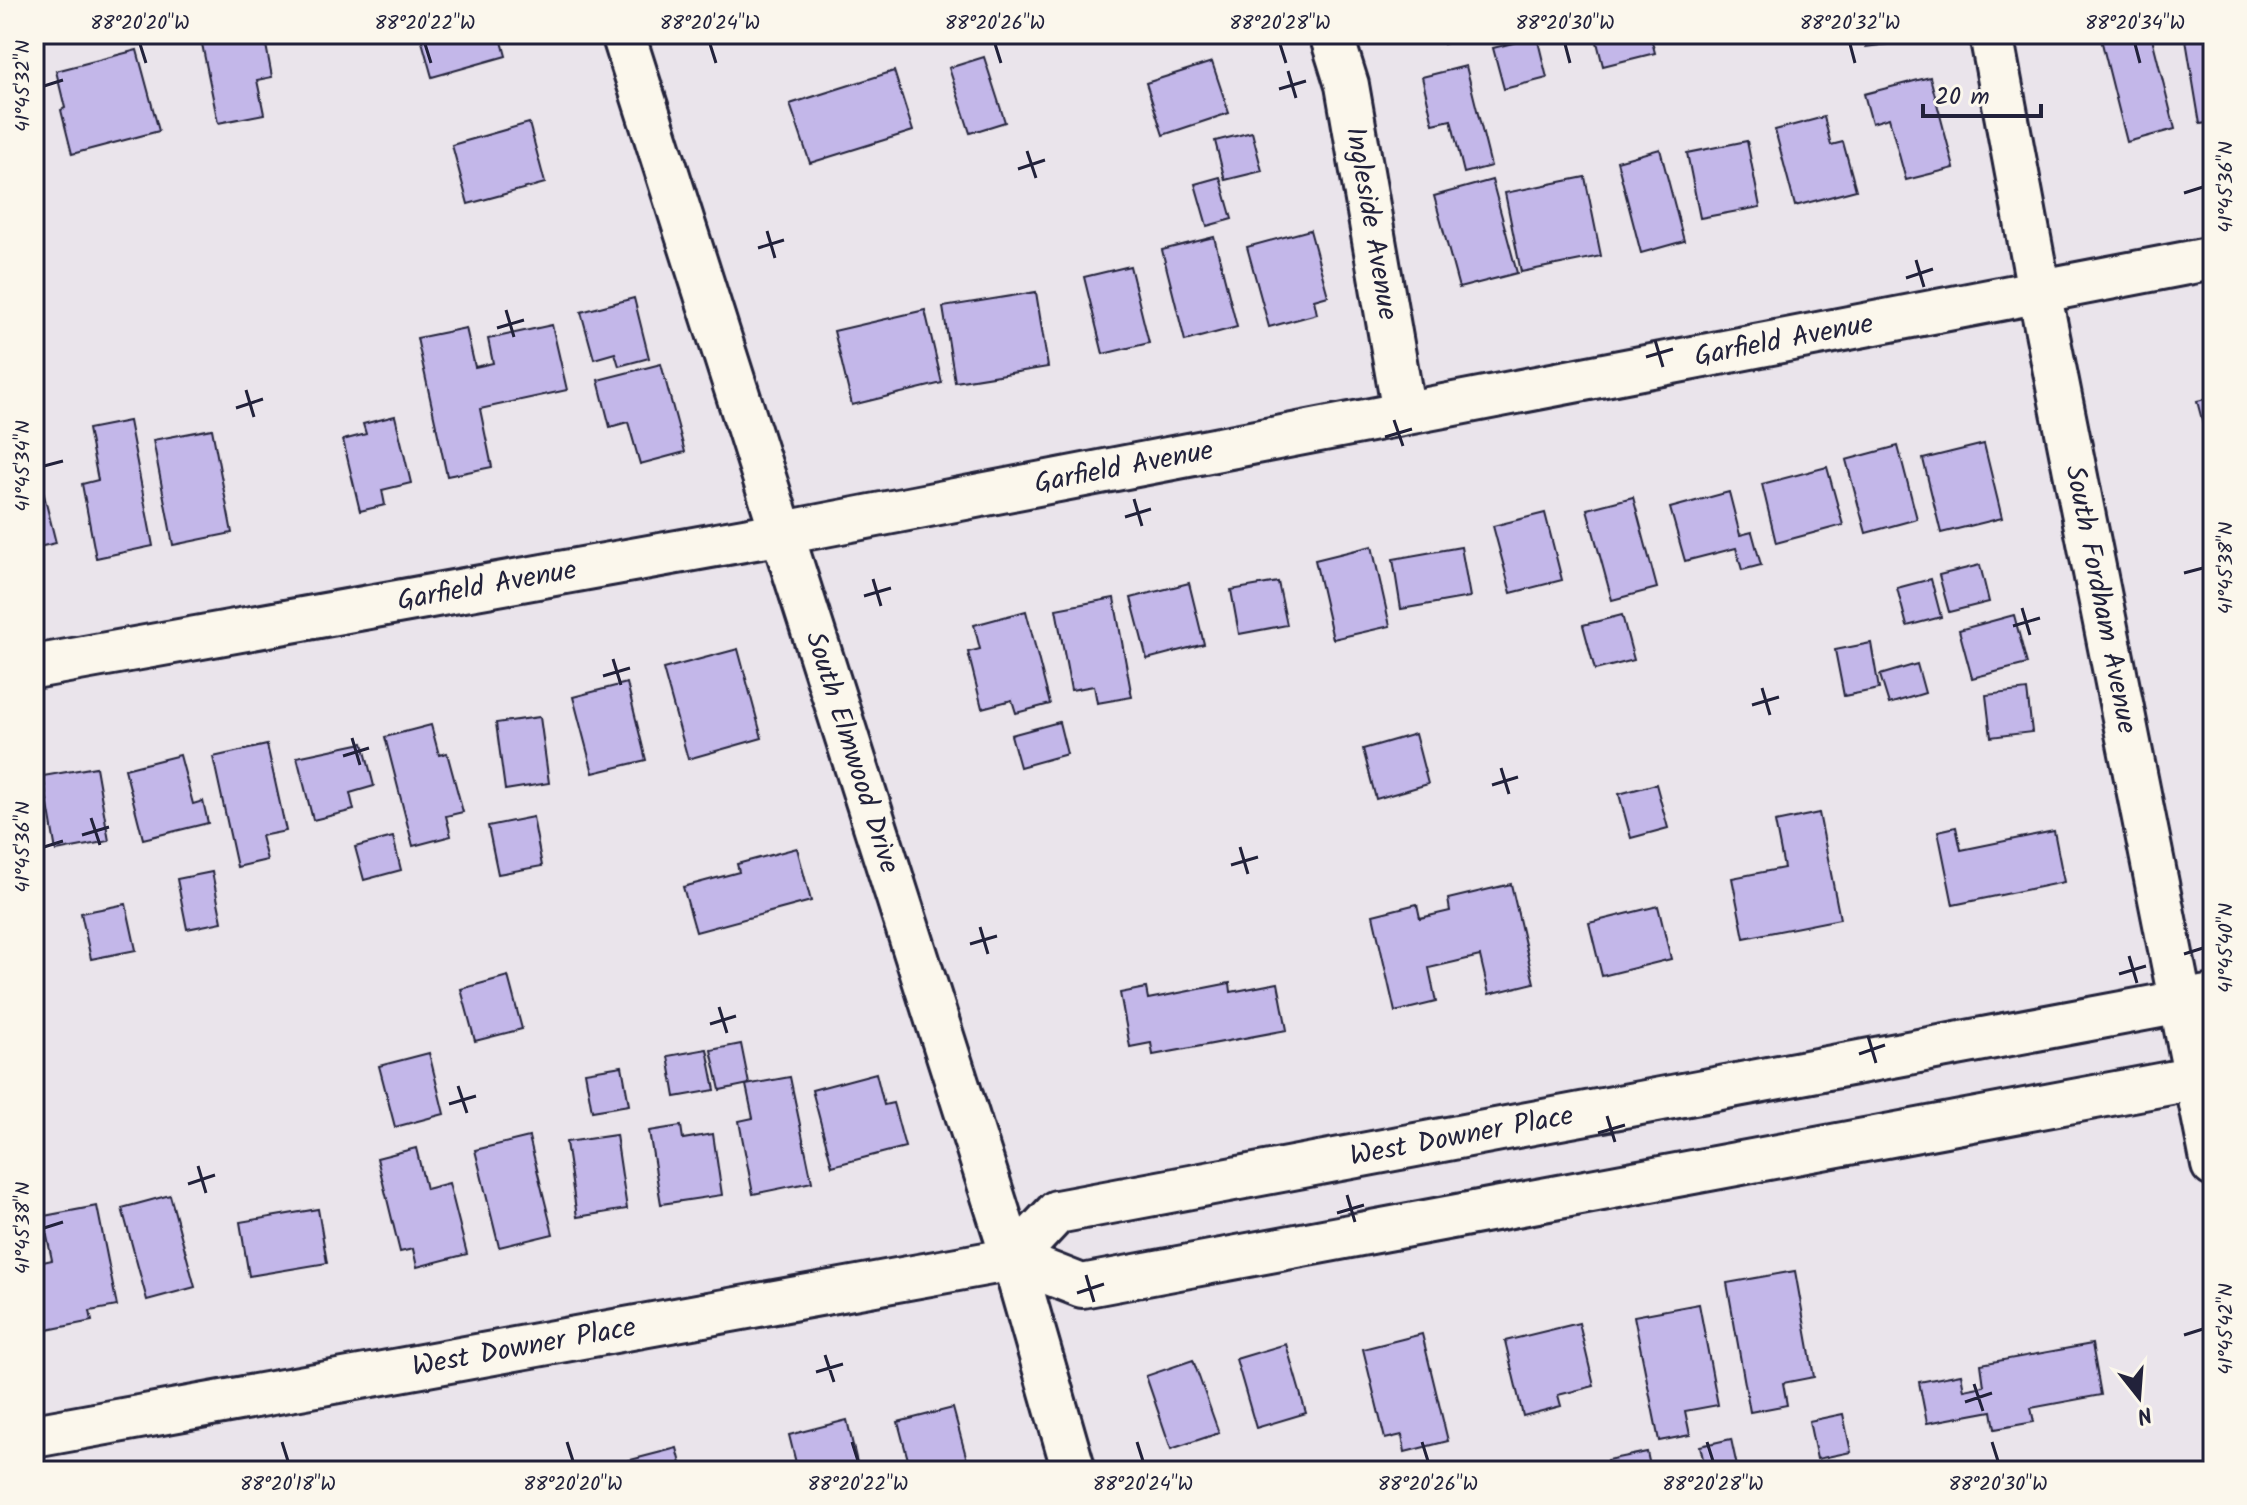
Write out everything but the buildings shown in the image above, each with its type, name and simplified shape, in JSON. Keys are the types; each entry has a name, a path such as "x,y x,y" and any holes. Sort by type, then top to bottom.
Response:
{"street":[{"name":"South Elmwood Drive","path":"623,34 1013,1259 1074,1471"},
{"name":"Ingleside Avenue","path":"1331,34 1347,85 1404,413"},
{"name":"South Fordham Avenue","path":"1991,34 2039,291 2197,999 2213,1165"},
{"name":"Garfield Avenue","path":"34,667 783,533 2213,258"},
{"name":"West Downer Place","path":"34,1436 1013,1259 1057,1212 2197,999"},
{"path":"1013,1259 1082,1286 2205,1077"}]}
